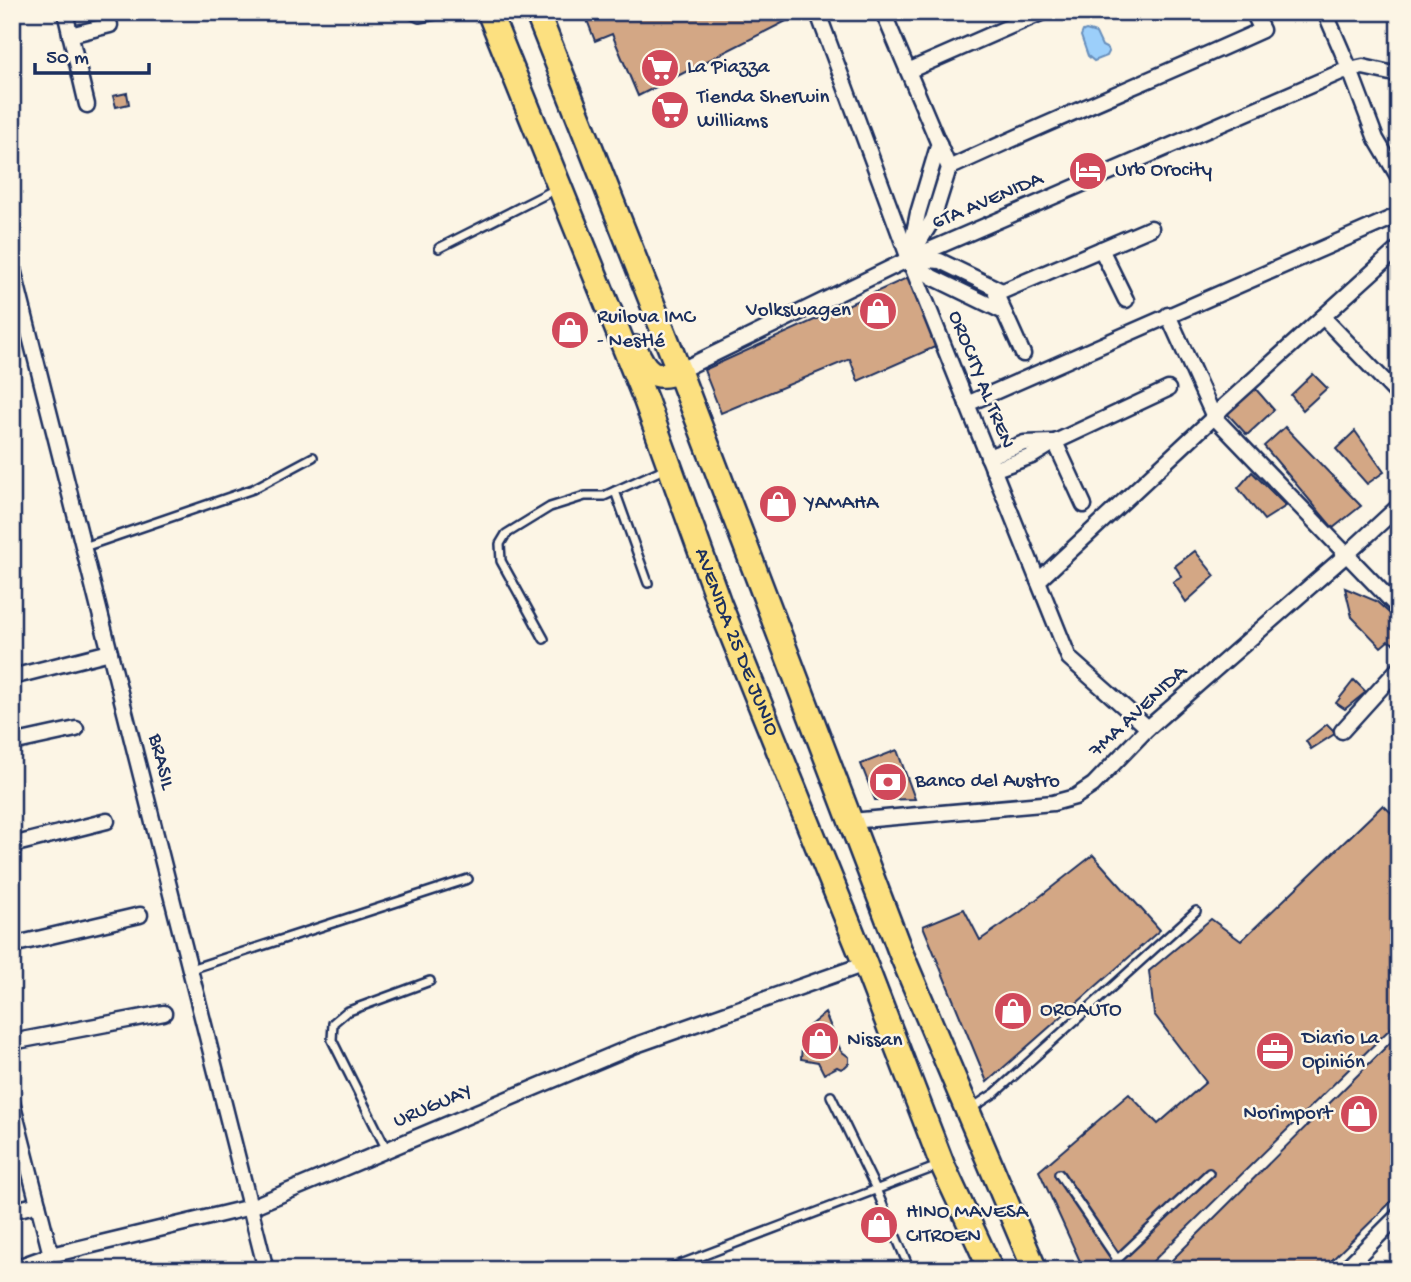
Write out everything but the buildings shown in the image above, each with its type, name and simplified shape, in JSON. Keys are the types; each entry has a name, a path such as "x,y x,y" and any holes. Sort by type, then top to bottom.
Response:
{"main road":[{"name":"AVENIDA 25 DE JUNIO","path":"489,12 646,401 719,603 942,1164 992,1270"},
{"name":"AVENIDA 25 DE JUNIO","path":"537,12 679,371 900,951 1035,1270"},
{"path":"587,256 605,283 643,364 660,376 679,371"}],"street":[{"path":"65,12 87,105"},
{"path":"883,12 949,168 933,219 909,259"},
{"path":"908,71 1043,12"},
{"path":"949,168 1262,30 1253,12"},
{"path":"1325,12 1376,139 1399,178"},
{"name":"OROCITY AL TREN","path":"819,16 909,259 1069,658 1148,728"},
{"path":"71,34 110,25"},
{"name":"6TA AVENIDA","path":"679,371 909,259 1341,72 1363,67 1399,75"},
{"path":"909,259 918,213 939,143"},
{"path":"967,404 1399,215"},
{"path":"1023,355 996,293 1151,228"},
{"path":"1101,249 1126,300"},
{"path":"1038,581 1222,408 1396,255"},
{"path":"909,259 940,261 1002,291"},
{"path":"909,259 932,276 1004,312"},
{"name":"BRASIL","path":"12,265 267,1270"},
{"path":"1168,315 1214,417 1399,609"},
{"path":"1323,317 1399,396"},
{"path":"991,464 1024,443 1055,442 1168,390"},
{"path":"1055,442 1084,505"},
{"name":"7MA AVENIDA","path":"850,821 1053,803 1075,797 1093,785 1148,728 1399,506"},
{"path":"12,677 110,652"},
{"path":"1342,731 1399,668"},
{"path":"12,743 76,729"},
{"path":"12,845 107,821"},
{"path":"12,945 140,915"},
{"name":"URUGUAY","path":"12,1269 51,1255 251,1207 636,1045 864,964"},
{"path":"12,1042 164,1013"},
{"path":"12,1102 51,1255"},
{"path":"12,1211 38,1204"},
{"path":"1344,1270 1399,1215"}],"lane":[{"path":"407,12 419,18 453,12"},
{"path":"439,248 560,187"},
{"path":"84,547 253,488 313,457"},
{"path":"544,639 500,561 500,544 506,534 550,507 585,496 604,496 670,466"},
{"path":"615,491 648,583"},
{"path":"191,969 468,879"},
{"path":"968,1110 995,1093 1196,911"},
{"path":"387,1150 332,1040 333,1023 346,1012 430,981"},
{"path":"831,1096 876,1189 910,1270"},
{"path":"664,1270 942,1164"},
{"path":"1106,1270 1209,1173"},
{"path":"1059,1174 1117,1259"}],"water":[{"path":"1086,30 1096,33 1102,46 1108,49 1107,56 1094,61 1088,56 1081,36"}],"place":[{"name":"La Piazza","path":"660,68"},
{"name":"Tienda Sherwin Williams","path":"670,110"},
{"name":"Urb Orocity","path":"1088,171"},
{"name":"Volkswagen","path":"878,311"},
{"name":"Ruilova IMC - Nestlé","path":"570,330"},
{"name":"YAMAHA","path":"778,504"},
{"name":"Banco del Austro","path":"888,782"},
{"name":"OROAUTO","path":"1013,1011"},
{"name":"Nissan","path":"820,1041"},
{"name":"Diario La Opinión","path":"1275,1051"},
{"name":"Norimport","path":"1359,1114"},
{"name":"HINO MAVESA CITROEN","path":"879,1225"}]}
